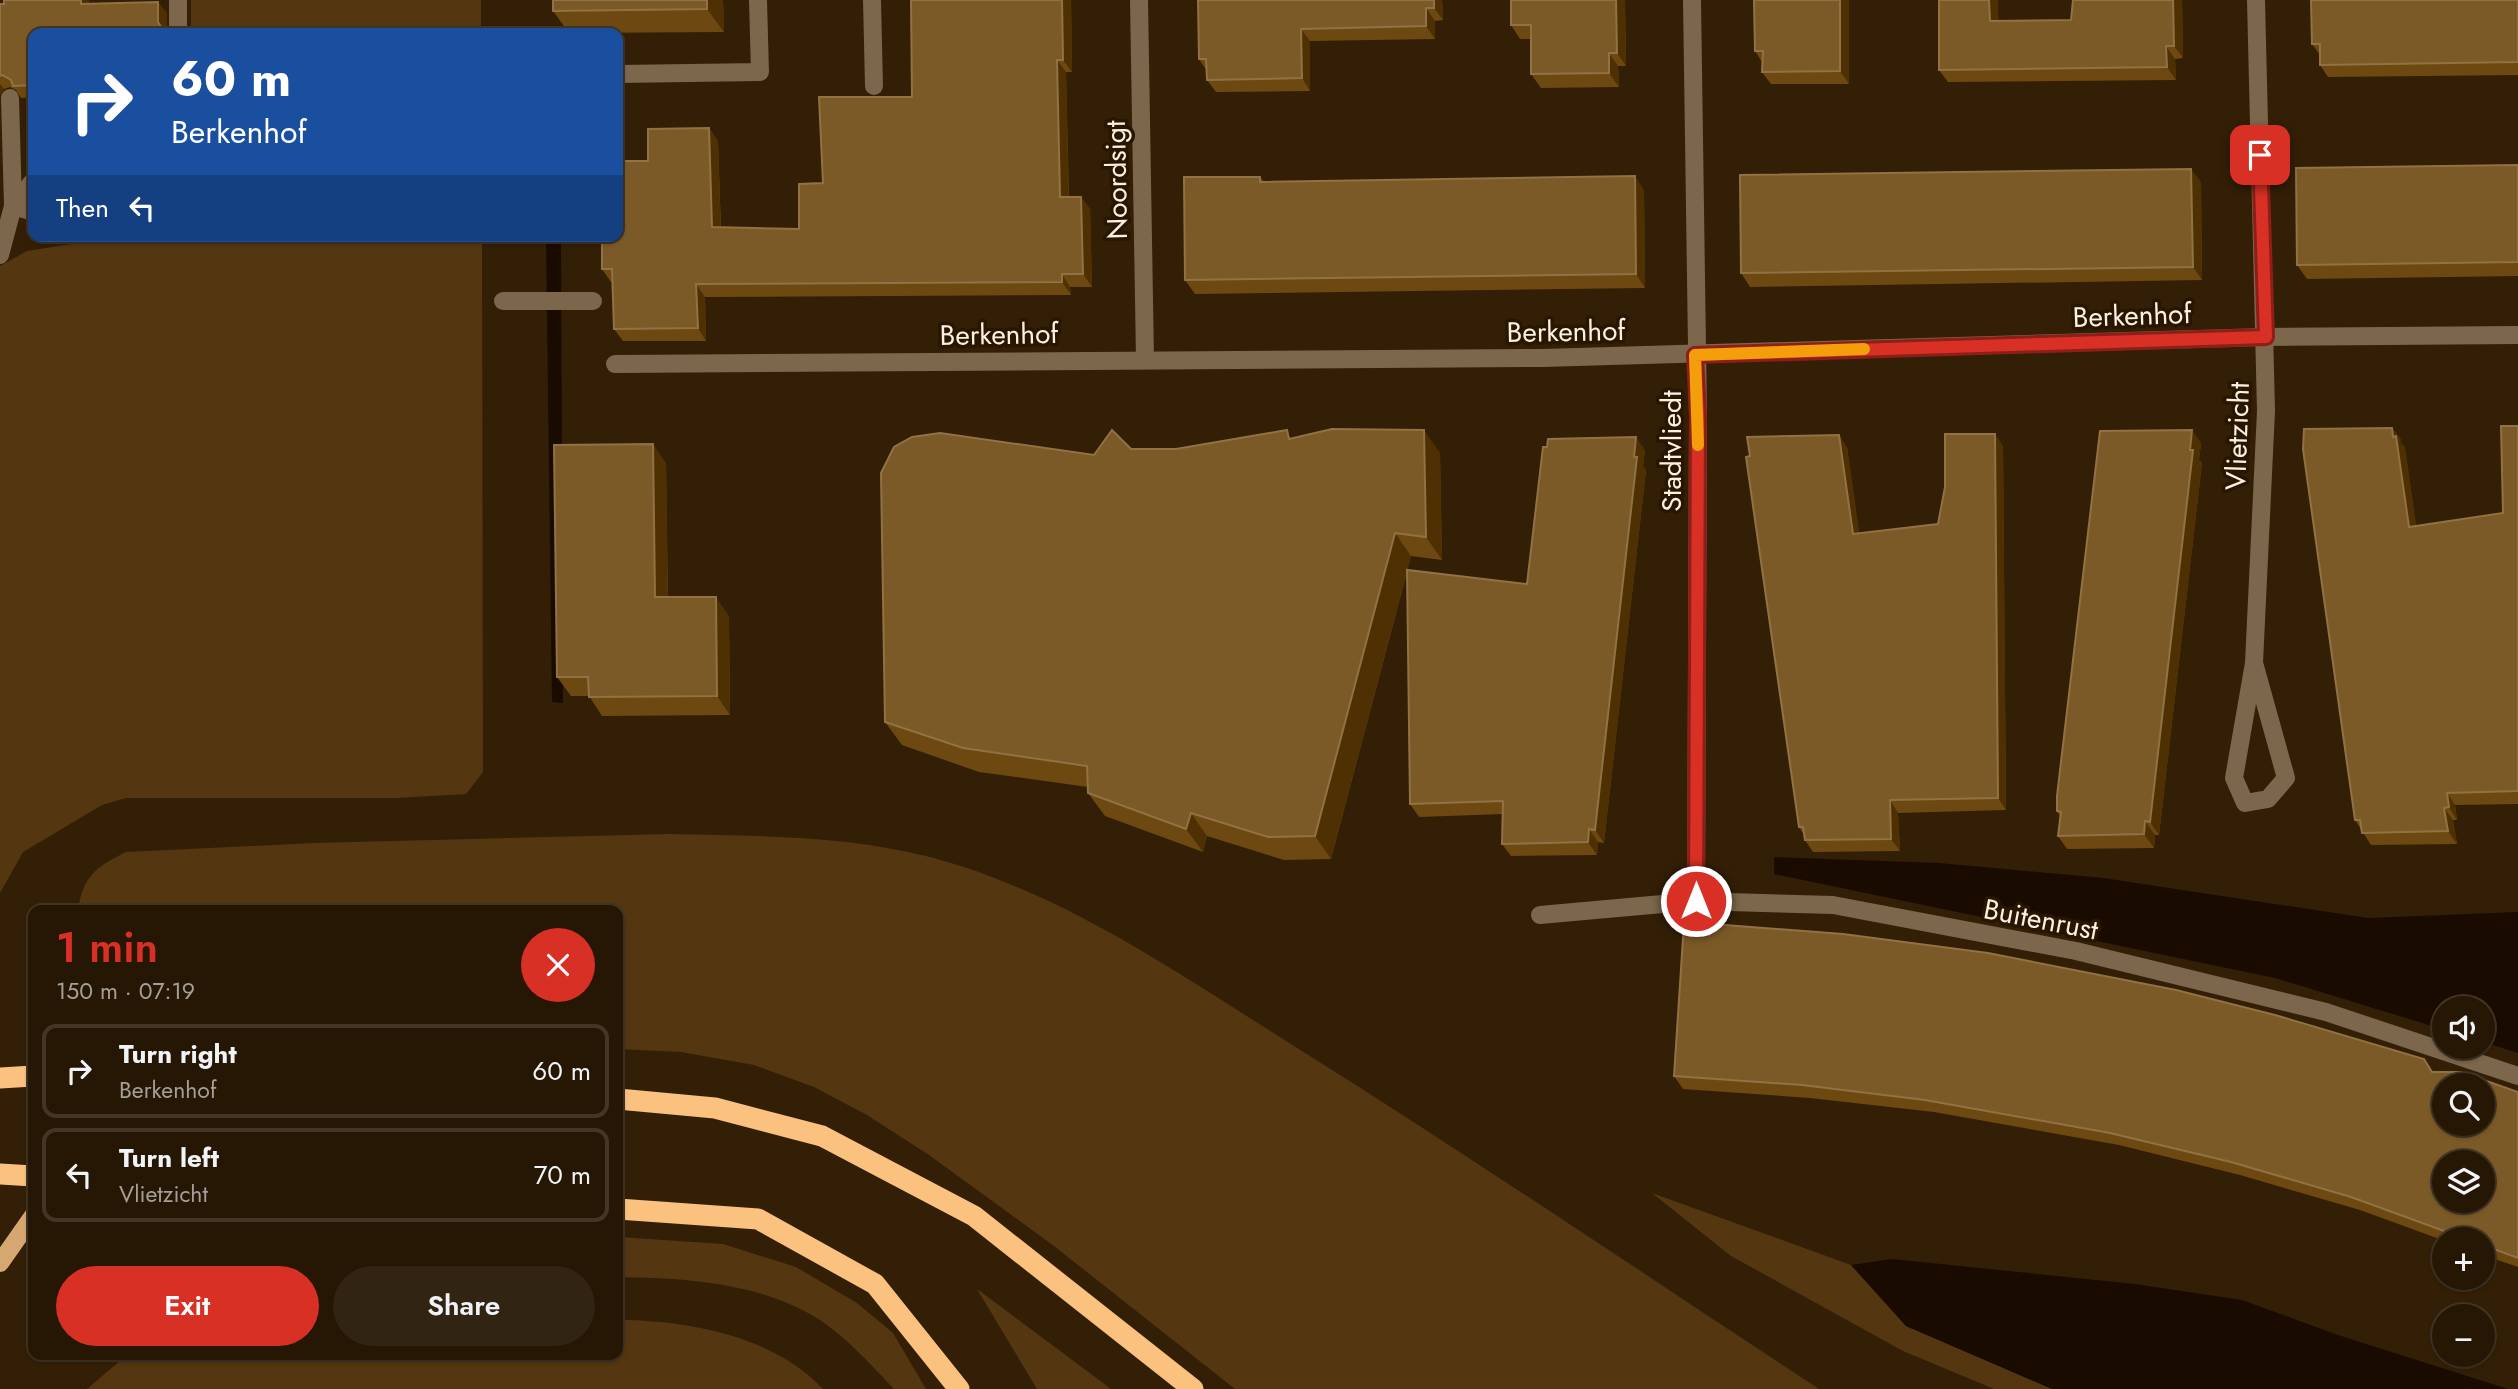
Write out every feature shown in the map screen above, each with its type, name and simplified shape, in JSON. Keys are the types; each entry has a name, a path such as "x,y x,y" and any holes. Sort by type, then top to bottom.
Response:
{"highway":[{"path":"0,1078 28,1076"},
{"path":"623,1099 715,1108 822,1136 974,1216 1193,1389"},
{"path":"0,1174 28,1176"},
{"path":"623,1209 758,1219 875,1284 959,1389"}],"main road":[{"path":"0,1263 28,1223"}],"street":[{"path":"178,0 178,28"},
{"path":"623,75 760,72 758,0"},
{"path":"872,0 874,86"},
{"name":"Noordsigt","path":"1139,0 1144,359"},
{"name":"Stadtvliedt","path":"1692,0 1695,355 1698,416 1696,901"},
{"name":"Vlietzicht","path":"2254,663 2286,778 2268,799 2245,803 2234,778 2254,663 2266,411 2256,0"},
{"path":"0,254 13,206 10,98"},
{"path":"13,206 28,187"},
{"path":"13,206 28,210"},
{"path":"503,301 593,301"},
{"name":"Berkenhof","path":"615,365 1695,355 2266,337 2518,335"},
{"name":"Buitenrust","path":"1540,915 1696,901 1833,905 2076,951 2326,1012 2518,1076"}],"shaded area":[{"path":"191,0 481,0 481,28 191,28"},
{"path":"84,242 482,242 483,772 466,794 396,798 126,798 102,805 23,852 0,893 0,266 27,251"},
{"path":"546,242 561,242 563,703 552,702"},
{"path":"670,834 735,835 866,844 930,857 979,872 1073,913 1163,964 1492,1173 1819,1389 1235,1389 1054,1246 929,1155 867,1115 814,1087 754,1065 681,1052 623,1049 623,905 79,905 83,889 93,874 126,852 315,843"},
{"path":"1774,857 1939,863 2103,878 2368,918 2518,912 2518,1053 2495,1046 2495,996 2432,996 2432,1026 2275,978 1774,874"},
{"path":"1652,1193 1851,1265 1906,1326 2052,1389 1994,1389 1903,1351 1731,1256"},
{"path":"623,1237 723,1244 796,1267 857,1303 893,1333 926,1389 894,1389 855,1349 822,1321 788,1303 741,1288 667,1279 623,1277"},
{"path":"1892,1259 2135,1284 2242,1300 2432,1367 2508,1389 2052,1389 1906,1326 1851,1265"},
{"path":"977,1289 1111,1389 1037,1389"},
{"path":"623,1320 672,1323 700,1328 755,1344 803,1371 823,1389 87,1389 121,1360 623,1360"}],"building":[{"path":"4,0 81,0 81,4 158,2 158,22 162,28 28,28 28,85 13,86 11,80 0,76 0,4 4,4"},
{"path":"553,0 707,0 707,9 553,11"},
{"path":"911,0 1062,0 1063,60 1057,60 1060,197 1081,197 1083,274 1062,274 1062,282 696,284 698,328 614,329 612,269 602,269 602,242 623,242 623,161 648,161 648,129 709,128 712,227 799,229 799,184 823,183 819,97 912,97"},
{"path":"1198,0 1434,0 1434,8 1426,8 1426,26 1301,29 1302,78 1207,80 1206,59 1199,59"},
{"path":"1511,0 1616,0 1617,53 1609,53 1609,73 1531,74 1531,25 1511,25"},
{"path":"1754,0 1840,0 1840,71 1762,72 1763,51 1755,51"},
{"path":"1939,0 1989,0 1990,21 2071,20 2073,0 2173,0 2174,46 2166,46 2167,67 1939,70"},
{"path":"2311,0 2518,0 2518,62 2320,65 2320,44 2312,44"},
{"path":"2518,165 2518,262 2297,265 2296,168"},
{"path":"2191,169 2193,267 1741,273 1740,175"},
{"path":"1635,176 1636,274 1185,280 1184,177 1260,177 1260,182"},
{"path":"2501,426 2518,426 2518,791 2447,793 2449,807 2444,808 2448,831 2362,833 2360,820 2355,820 2303,449 2304,429 2392,428 2393,437 2396,436 2409,527 2503,513"},
{"path":"1332,429 1424,430 1426,537 1395,533 1315,836 1268,837 1191,813 1186,829 1088,793 1087,766 963,748 885,722 881,473 894,447 912,437 940,433 1094,455 1112,430 1131,449 1176,449 1287,430 1289,439"},
{"path":"2192,430 2190,450 2193,450 2150,822 2145,821 2144,834 2058,836 2061,812 2057,811 2057,796 2100,431"},
{"path":"1945,434 1995,434 1998,798 1890,800 1891,839 1805,840 1803,827 1799,827 1746,457 1750,456 1747,437 1839,435 1853,534 1938,524 1945,487"},
{"path":"1636,437 1634,457 1637,457 1595,830 1589,829 1588,842 1502,844 1503,801 1410,804 1407,570 1527,584 1543,447 1547,447 1548,439"},
{"path":"653,444 655,597 716,597 717,696 589,697 588,677 557,677 554,445"},
{"path":"1684,923 1843,934 1988,953 2176,990 2275,1015 2424,1059 2432,1072 2464,1073 2432,1073 2432,1136 2495,1136 2495,1084 2518,1092 2518,1258 2495,1249 2495,1227 2433,1227 2351,1197 2231,1162 2110,1133 1925,1100 1802,1085 1674,1076"}],"slow traffic":[{"path":"1698,445 1695,355 1864,349"}],"route":[{"path":"1696,901 1698,416 1695,355 2266,337 2260,155"}]}
